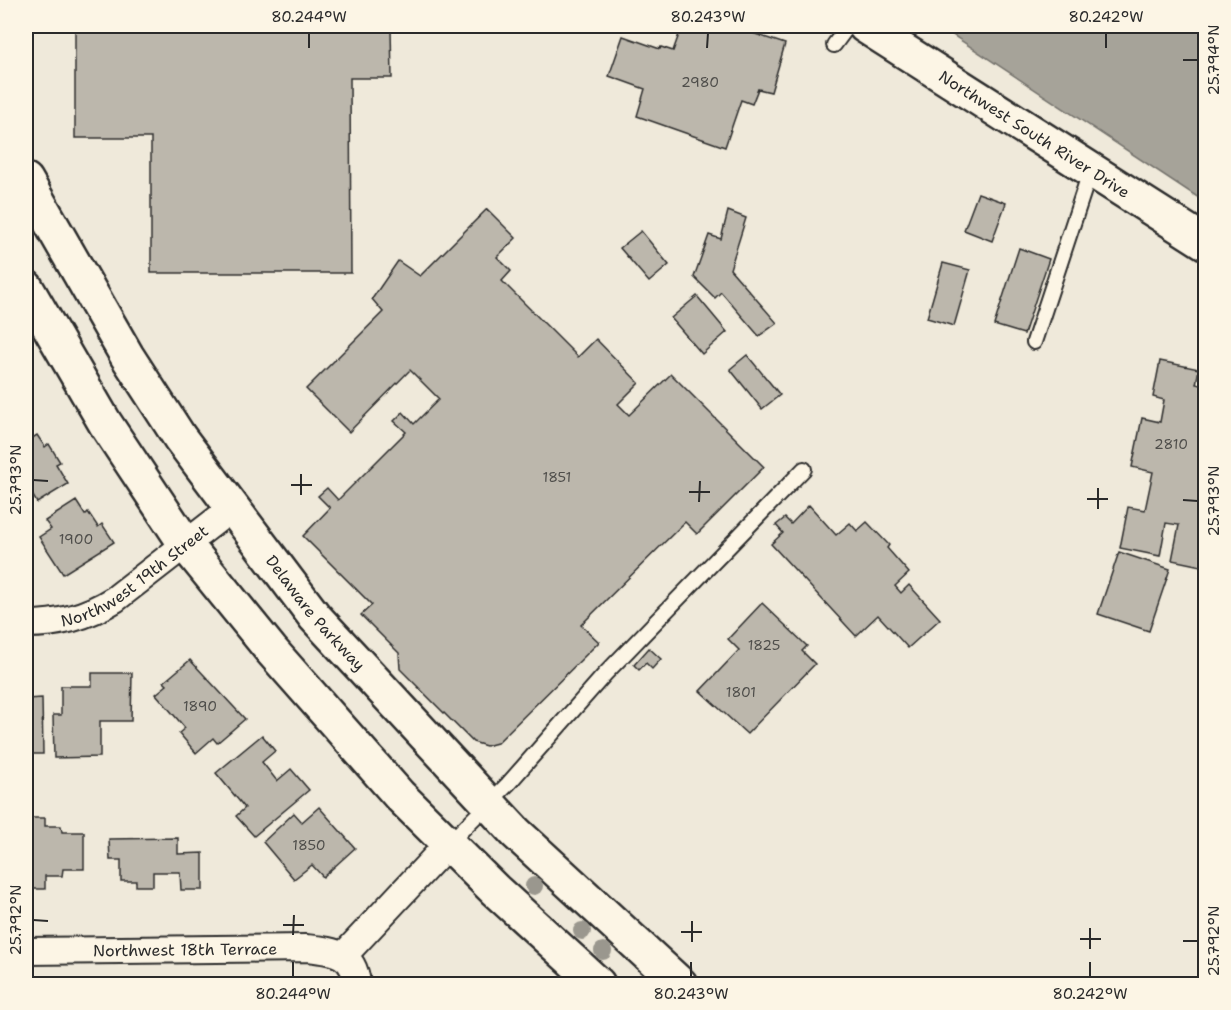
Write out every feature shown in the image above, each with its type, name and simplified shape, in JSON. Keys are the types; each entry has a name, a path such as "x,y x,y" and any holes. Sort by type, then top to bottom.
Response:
{"street":[{"name":"Northwest South River Drive","path":"865,26 1206,243"},
{"name":"Delaware Parkway","path":"26,180 35,217 180,438 315,617 516,833 680,984"},
{"path":"26,287 105,423 186,544 271,650 399,795 598,984"},
{"name":"Northwest 19th Street","path":"26,624 60,622 79,618 97,610 115,599 232,507"},
{"path":"357,984 350,963 344,955 448,844"},
{"name":"Northwest 18th Terrace","path":"26,951 306,948 333,951 344,955"}],"lane":[{"path":"834,45 848,26"},
{"path":"1034,342 1090,170"},
{"path":"448,844 489,805 605,674 804,469"}],"shaded area":[{"path":"939,26 1205,26 1205,202"}],"building":[{"path":"682,26 731,26 785,44 771,92 758,89 752,104 741,100 725,147 637,116 645,89 609,76 623,36 660,49 661,47 673,51"},
{"path":"75,29 391,29 392,78 350,78 351,273 151,273 151,138 75,138"},
{"path":"978,193 1006,203 992,241 964,230"},
{"path":"487,209 516,238 497,257 511,271 502,281 578,357 596,339 639,383 618,404 629,415 671,374 764,467 697,534 685,522 581,625 599,642 497,743 486,746 473,742 400,669 399,653 361,615 372,605 303,536 330,508 318,496 327,488 338,500 406,432 394,421 403,412 414,424 439,399 410,370 349,432 306,389 383,312 372,299 398,261 420,276"},
{"path":"728,211 746,218 730,269 777,323 759,336 721,292 715,298 694,277 709,235 721,239"},
{"path":"641,231 669,265 649,282 620,248"},
{"path":"1019,248 1049,259 1024,334 994,325"},
{"path":"943,263 970,270 954,326 927,318"},
{"path":"697,296 727,332 702,354 671,318"},
{"path":"747,355 780,395 762,409 730,369"},
{"path":"1160,361 1199,369 1196,384 1206,386 1206,516 1204,524 1206,524 1206,567 1172,560 1179,525 1166,523 1160,556 1120,548 1128,507 1145,510 1153,472 1132,467 1142,418 1160,422 1164,400 1153,397"},
{"path":"37,435 45,447 49,444 60,462 56,464 68,484 37,503 26,484 26,442"},
{"path":"76,501 85,515 88,512 98,527 102,524 114,542 63,574 39,537 51,529 45,521"},
{"path":"809,505 836,535 850,523 857,531 867,522 889,545 887,548 909,573 895,586 901,593 909,585 940,619 908,648 878,615 856,636 771,544 783,533 776,525 785,518 791,524"},
{"path":"1119,552 1170,569 1149,631 1098,614"},
{"path":"762,603 807,646 802,651 815,664 747,734 700,691 739,650 728,639"},
{"path":"649,648 661,659 652,669 646,663 639,670 634,665"},
{"path":"190,660 245,719 217,743 213,738 196,753 179,733 185,728 156,694 167,685 164,682"},
{"path":"92,673 132,673 131,721 100,721 100,757 54,758 53,715 61,715 61,686 92,686"},
{"path":"42,698 43,754 26,754 26,699"},
{"path":"262,735 275,751 262,762 277,781 291,769 309,790 254,836 236,816 245,808 216,773"},
{"path":"319,807 355,848 323,877 312,865 294,879 263,842 294,813 302,822"},
{"path":"26,818 45,818 45,826 61,826 62,832 84,832 84,869 63,869 62,876 45,876 45,889 26,889"},
{"path":"178,838 178,854 203,853 203,890 181,890 180,872 153,872 153,886 136,886 136,881 121,881 121,860 110,860 109,839"}]}
